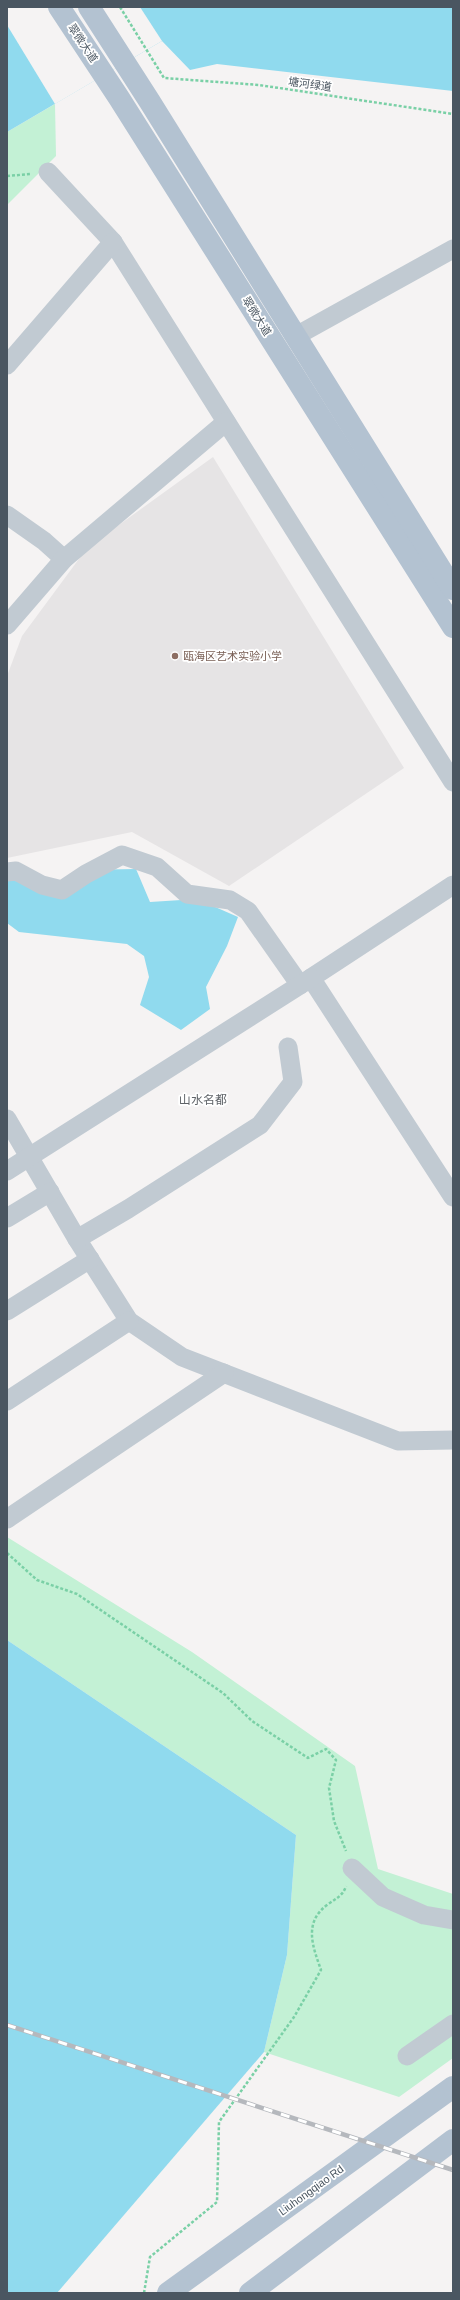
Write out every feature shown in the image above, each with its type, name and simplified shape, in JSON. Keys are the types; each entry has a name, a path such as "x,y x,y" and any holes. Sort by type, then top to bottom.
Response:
{"main road":[{"name":"翠微大道","path":"59,7 119,98 453,627"},
{"name":"翠微大道","path":"89,7 150,102 453,589"},
{"name":"Liuhongqiao Rd","path":"168,2293 453,2086"},
{"path":"250,2293 453,2140"}],"street":[{"path":"48,172 113,242 453,782"},
{"path":"7,365 113,242"},
{"path":"296,336 453,249"},
{"path":"7,625 64,559 226,422"},
{"path":"7,515 44,541 64,559"},
{"path":"7,872 16,871 42,885 62,890 86,874 122,855 157,867 187,894 230,900 248,911 306,981 453,1197"},
{"path":"7,1171 306,981 453,885"},
{"path":"77,1239 128,1209 260,1125 293,1082 288,1047"},
{"path":"7,1119 77,1239 129,1320 182,1357 398,1441 453,1440"},
{"path":"7,1218 50,1192"},
{"path":"7,1312 90,1258"},
{"path":"7,1401 129,1320"},
{"path":"7,1519 224,1373"},
{"path":"352,1868 383,1897 424,1915 453,1920"},
{"path":"407,2056 453,2024"}],"path":[{"name":"塘河绿道","path":"120,7 164,78 259,85 453,114"},
{"path":"7,176 48,172"},
{"path":"7,1553 37,1580 77,1594 223,1692 252,1721 308,1758 326,1749 336,1760 329,1788 334,1821 352,1868 343,1894 318,1912 310,1939 321,1970 294,2017 219,2122 217,2202 150,2257 144,2293"}],"shaded area":[{"name":"瓯海区艺术实验小学","path":"213,457 404,768 229,886 132,832 7,858 7,676 22,636 87,548"}],"green space":[{"path":"55,104 56,156 7,205 7,132"},
{"path":"7,1537 192,1652 355,1766 378,1869 453,1894 453,2058 399,2097 264,2052 287,1955 296,1835 7,1640"}],"water":[{"path":"7,7 453,7 453,91 217,64 190,70 162,41 7,132"},
{"path":"136,869 150,902 197,899 238,917 227,946 206,987 210,1009 181,1030 140,1005 149,977 144,956 127,944 19,932 7,923 7,878 57,886 77,870"},
{"path":"7,1640 296,1835 287,1955 264,2052 57,2293 7,2293"}],"pier":[{"path":"7,7 140,7 162,41 55,104 7,25"}],"railway":[{"path":"7,2025 453,2170"}],"place":[{"name":"瓯海区艺术实验小学","path":"175,656"}],"district":[{"name":"山水名都","path":"203,1100"}]}
